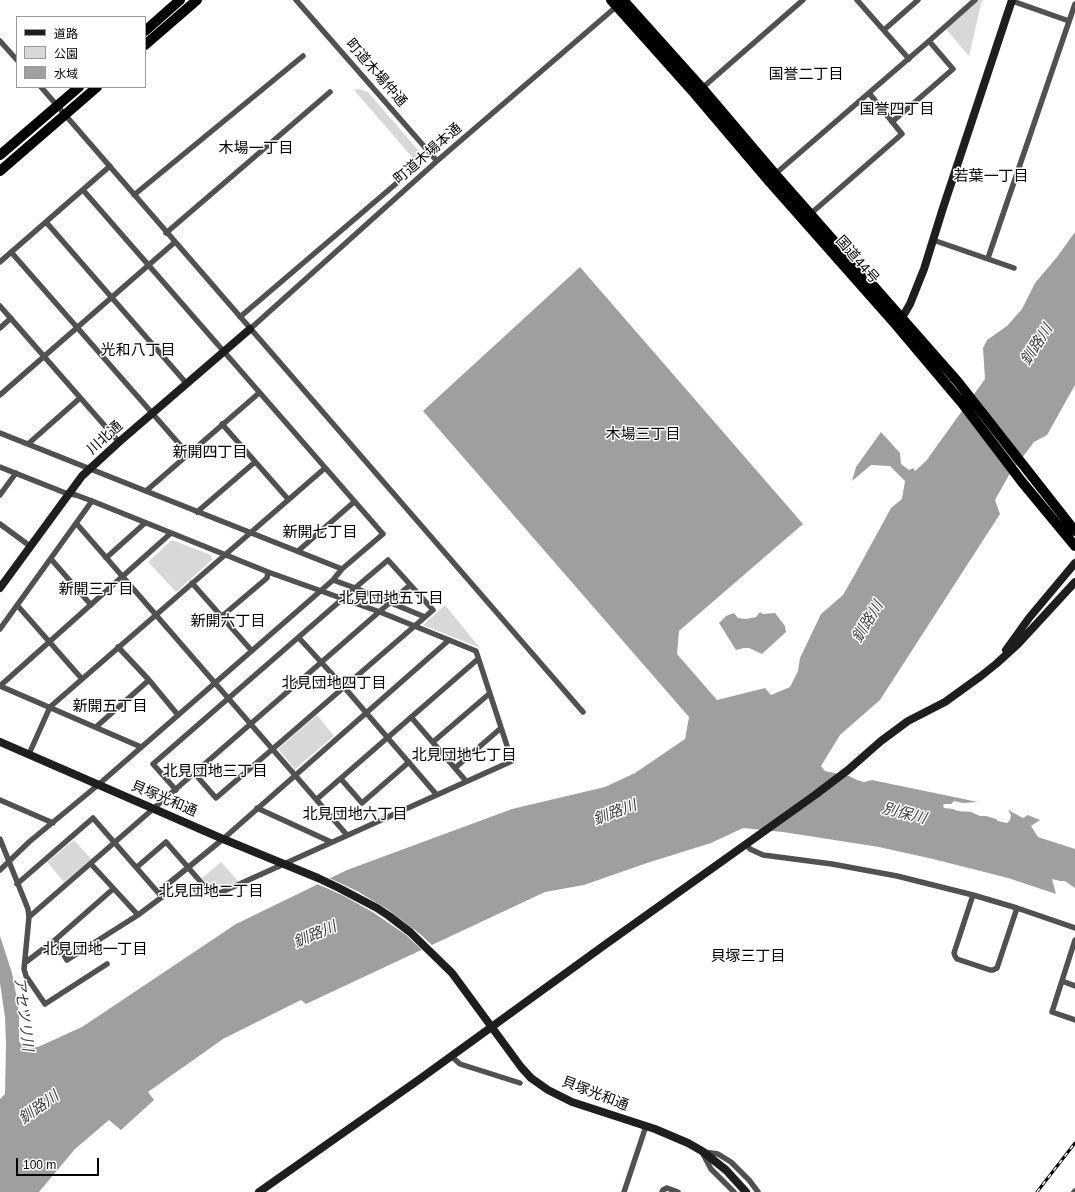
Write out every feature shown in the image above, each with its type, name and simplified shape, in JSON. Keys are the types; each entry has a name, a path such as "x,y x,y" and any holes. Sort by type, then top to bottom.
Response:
{"highway":[{"path":"146,29 180,0"},
{"path":"146,44 197,0"},
{"name":"国道44号","path":"618,2 699,91 965,399 1026,478 1075,546"},
{"path":"0,155 78,88"},
{"path":"0,171 97,88"},
{"name":"国道44号","path":"1026,478 1075,531"}],"street":[{"name":"町道木場仲通","path":"296,0 437,161"},
{"path":"699,91 803,0"},
{"path":"858,0 909,59"},
{"path":"884,30 918,0"},
{"path":"772,177 975,0"},
{"path":"900,323 910,304 924,269 1012,0 1069,21"},
{"name":"町道木場本通","path":"250,329 437,161 618,2"},
{"path":"988,258 1075,4"},
{"path":"0,41 16,59"},
{"path":"892,122 953,69 929,41"},
{"path":"134,195 303,56"},
{"path":"42,88 166,233 583,712"},
{"path":"166,233 330,92"},
{"path":"807,217 902,134 869,94"},
{"path":"0,262 110,166"},
{"path":"240,317 398,182"},
{"path":"0,870 29,842 98,785 321,591 342,569 383,534 83,190"},
{"path":"46,222 187,384"},
{"path":"933,240 1014,268"},
{"path":"0,395 175,242"},
{"path":"11,252 188,454"},
{"path":"0,306 118,442"},
{"path":"0,328 11,318"},
{"name":"川北通","path":"0,588 82,476 118,442 250,329"},
{"path":"146,491 259,393"},
{"path":"28,444 80,398"},
{"path":"222,424 288,499"},
{"path":"0,433 342,569"},
{"path":"197,512 255,462"},
{"path":"0,466 68,494 76,495 92,501 268,572 344,598 476,651 512,760 213,896 166,842 137,867"},
{"path":"29,754 50,707 325,468"},
{"path":"0,495 16,473"},
{"path":"0,629 92,501"},
{"path":"298,551 354,502"},
{"path":"76,523 347,835"},
{"path":"106,558 145,523"},
{"path":"0,524 30,546"},
{"path":"141,747 0,686 171,533"},
{"path":"51,559 91,605"},
{"path":"176,790 153,764 388,560 433,610 216,798 195,774"},
{"path":"996,664 1029,618 1075,563"},
{"path":"221,616 267,578 268,572"},
{"path":"333,580 425,617"},
{"path":"259,1192 815,795 908,721 945,702 996,664 1018,644 1075,582"},
{"path":"192,583 252,651"},
{"path":"29,917 155,809 410,585"},
{"path":"17,605 82,679"},
{"path":"299,638 344,687 436,794"},
{"path":"158,892 223,839 365,712 449,640"},
{"path":"118,647 149,680 178,715"},
{"path":"317,799 478,659"},
{"path":"96,727 149,680"},
{"path":"432,742 489,694"},
{"path":"411,717 466,781"},
{"path":"455,768 501,728"},
{"name":"貝塚光和通","path":"0,742 223,839 318,878 389,916 410,932 452,973 521,1067 540,1085 572,1102 646,1126 688,1143 726,1170 746,1192"},
{"path":"341,779 362,802 409,762"},
{"path":"0,800 53,823"},
{"path":"257,808 331,842"},
{"path":"17,884 93,818 162,897 138,915 67,960 55,940"},
{"path":"0,838 28,909 29,917 26,962 24,969 26,976 45,1004 107,964"},
{"path":"746,844 750,849 762,855 832,864 897,876 973,895 1075,928"},
{"path":"91,864 138,915"},
{"path":"26,962 55,940 113,889"},
{"path":"973,895 954,953 957,959 990,970 997,968 1017,908"},
{"path":"1075,940 1052,1012 1075,1020"},
{"path":"1062,981 1075,986"},
{"path":"451,1056 460,1064 520,1083"},
{"path":"624,1192 646,1126"},
{"path":"702,1152 711,1169 734,1192"},
{"path":"702,1152 718,1154 731,1162 749,1180 758,1192"},
{"path":"662,1192 667,1188 678,1192"}],"green space":[{"path":"978,0 982,0 969,56 946,29"},
{"path":"359,89 368,92 424,157 418,164 354,90"},
{"path":"172,540 211,555 212,560 176,592 148,562"},
{"path":"445,605 480,648 423,625"},
{"path":"317,715 334,736 295,769 278,749"},
{"path":"74,840 91,859 64,882 47,862"},
{"path":"221,862 238,881 214,892 202,878"}],"water":[{"path":"1075,232 1075,385 1047,435 1034,442 1009,475 995,500 1000,514 880,700 840,735 821,766 825,771 849,776 864,782 872,780 978,802 963,803 954,801 951,804 943,805 944,808 971,812 1007,823 1010,820 1011,815 1008,810 1023,818 1028,815 1040,820 1031,826 1038,837 1075,849 1075,888 1065,881 1052,879 1056,894 1008,878 879,847 783,832 743,828 711,843 584,885 545,892 306,1004 301,1000 223,1039 148,1092 154,1100 121,1130 109,1120 75,1149 39,1192 0,1192 0,1099 5,1094 6,1044 5,1017 0,983 0,936 12,973 16,994 19,1015 19,1042 27,1048 38,1047 82,1027 236,924 347,870 512,809 605,787 635,773 685,739 689,717 423,411 580,267 803,524 679,631 677,654 717,700 765,688 771,695 790,687 798,671 800,658 821,614 843,595 891,508 902,499 905,481 890,466 871,465 852,481 856,467 881,432 900,453 901,464 909,470 913,468 915,471 926,461 985,379 983,348 987,340 1007,326 1022,309 1035,283 1057,257"},
{"path":"760,612 763,614 775,613 785,626 786,632 762,654 749,648 736,650 719,623 726,616 734,613 738,618 746,619 756,617"}],"pier":[{"path":"327,877 357,891 387,909 420,934 433,946 423,951 406,935 374,913 344,896 315,883"}],"railway":[{"path":"1037,1192 1075,1143"}],"district":[{"name":"国誉二丁目","path":"806,75"},
{"name":"国誉四丁目","path":"897,110"},
{"name":"木場一丁目","path":"256,149"},
{"name":"若葉一丁目","path":"991,177"},
{"name":"光和八丁目","path":"138,351"},
{"name":"木場三丁目","path":"643,435"},
{"name":"新開四丁目","path":"210,453"},
{"name":"新開七丁目","path":"320,533"},
{"name":"新開三丁目","path":"96,590"},
{"name":"北見団地五丁目","path":"391,599"},
{"name":"新開六丁目","path":"228,622"},
{"name":"北見団地四丁目","path":"334,684"},
{"name":"新開五丁目","path":"110,707"},
{"name":"北見団地七丁目","path":"464,756"},
{"name":"北見団地三丁目","path":"215,772"},
{"name":"北見団地六丁目","path":"355,815"},
{"name":"北見団地二丁目","path":"211,892"},
{"name":"北見団地一丁目","path":"95,950"},
{"name":"貝塚三丁目","path":"748,957"}],"water label":[{"name":"釧路川","path":"1037,345"},
{"name":"釧路川","path":"868,622"},
{"name":"釧路川","path":"615,813"},
{"name":"別保川","path":"904,814"},
{"name":"釧路川","path":"315,935"},
{"name":"アセツリ川","path":"23,1014"},
{"name":"釧路川","path":"39,1108"}]}
